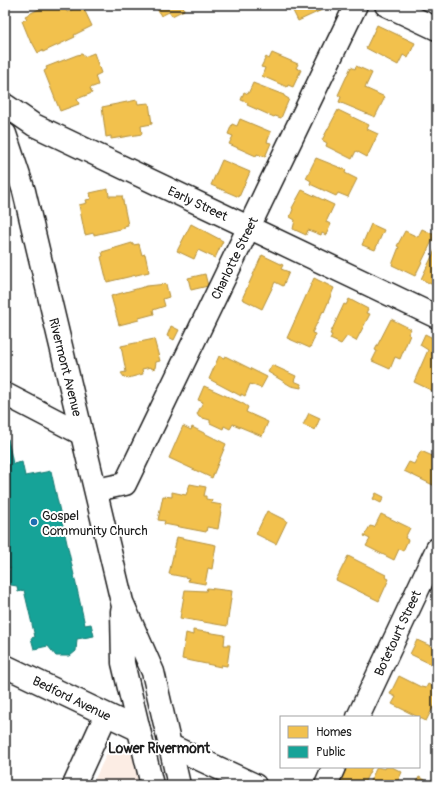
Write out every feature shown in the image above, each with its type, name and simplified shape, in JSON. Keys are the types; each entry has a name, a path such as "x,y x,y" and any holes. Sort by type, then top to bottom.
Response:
{"street":[{"name":"Charlotte Street","path":"96,490 125,484 356,5"},
{"path":"386,5 437,29"},
{"name":"Early Street","path":"5,105 34,125 249,226 437,317"},
{"name":"Rivermont Avenue","path":"5,134 24,191 122,602 152,672 171,746 179,785"},
{"path":"5,394 82,434"},
{"name":"Botetourt Street","path":"359,716 429,585 437,549"},
{"name":"Rivermont Avenue","path":"122,602 122,663 152,785"},
{"path":"122,626 139,670 152,726 160,739 171,746 255,785"},
{"name":"Bedford Avenue","path":"5,666 139,730"},
{"path":"74,785 106,715"},
{"path":"326,785 334,768"}],"shaded area":[{"path":"111,745 133,753 140,785 92,785"}],"building: Homes":[{"path":"47,5 59,5 60,7 64,6 67,12 82,5 92,26 74,35 75,37 38,53 32,42 31,43 22,21 27,19 25,16"},
{"path":"155,5 183,5 184,10 172,16 169,12 161,16"},
{"path":"294,5 322,5 324,9 298,21 291,7"},
{"path":"377,25 415,43 408,58 403,55 398,65 366,48"},
{"path":"94,53 101,73 95,76 98,85 90,88 92,93 77,99 79,104 60,111 44,71 47,69 46,67 77,55 82,54 84,57"},
{"path":"272,53 298,64 296,68 301,70 293,87 288,85 287,87 262,76 265,68 261,67 266,57 269,59"},
{"path":"356,66 372,73 365,88 385,97 375,117 339,102 341,97 338,95 351,67 355,69"},
{"path":"253,83 284,95 289,99 281,118 274,117 247,105 248,103 241,100 244,92 248,94"},
{"path":"137,100 138,104 149,103 152,124 141,126 142,134 111,139 111,136 106,137 102,107"},
{"path":"338,110 369,125 367,129 378,134 367,157 356,151 352,159 326,146 327,143 322,140"},
{"path":"240,119 271,132 267,142 271,143 265,157 257,154 256,156 229,144 233,136 228,134 232,124 237,126"},
{"path":"316,158 346,170 345,173 357,179 348,197 338,193 336,196 310,184 311,181 306,178"},
{"path":"222,160 250,172 239,197 211,185"},
{"path":"108,189 109,196 122,196 128,225 124,226 125,228 94,235 94,233 85,235 79,205 87,203 86,200 91,199 90,193"},
{"path":"302,190 334,205 326,222 331,224 326,235 322,233 321,235 308,230 306,235 293,229 295,220 290,217 292,208"},
{"path":"191,224 223,241 215,258 198,250 194,259 177,251"},
{"path":"371,224 384,230 375,250 362,245"},
{"path":"422,229 435,235 415,276 392,265 399,247 397,246 405,231 418,237"},
{"path":"132,243 133,245 139,244 142,255 145,254 149,272 107,282 101,257 103,256 102,252"},
{"path":"437,246 437,287 421,279"},
{"path":"262,255 283,265 281,269 289,272 283,286 275,282 262,309 242,299"},
{"path":"205,274 208,286 191,290 188,278"},
{"path":"314,278 334,288 324,312 323,311 312,333 315,334 310,348 287,338"},
{"path":"166,284 169,297 163,299 165,306 153,310 154,314 139,318 139,320 119,325 111,296 147,286"},
{"path":"349,299 368,309 366,313 370,314 356,341 347,336 341,344 330,339 332,335 330,334 344,304 346,305"},
{"path":"391,319 411,329 400,359 395,357 390,369 372,361 377,351 375,350"},
{"path":"171,326 179,330 174,340 167,336"},
{"path":"425,334 437,340 437,393 414,382 428,350 420,345"},
{"path":"154,339 160,361 156,362 155,368 152,369 151,367 142,369 143,374 128,378 124,377 121,373 126,372 121,346"},
{"path":"219,356 224,358 225,356 267,377 261,388 250,384 245,396 241,394 241,396 209,379"},
{"path":"272,365 296,376 294,381 301,384 301,388 291,386 268,372"},
{"path":"204,386 242,403 248,407 246,412 268,422 262,436 233,424 230,429 224,426 223,429 210,423 210,420 199,417 197,414 203,402 198,400"},
{"path":"309,413 320,418 315,430 303,425"},
{"path":"183,426 191,430 192,427 226,444 212,478 169,458"},
{"path":"421,451 437,458 437,482 435,486 404,471 409,462 414,464"},
{"path":"190,484 206,487 204,496 206,496 206,499 212,500 211,503 222,505 218,529 207,527 206,532 164,524 165,521 158,520 163,496 172,497 172,492 186,495"},
{"path":"376,493 384,497 381,503 373,499"},
{"path":"267,511 287,521 276,544 256,534"},
{"path":"381,514 410,528 405,538 408,540 403,551 399,549 394,560 366,546 370,539 364,536 370,526 375,526"},
{"path":"177,537 216,545 212,569 208,568 205,584 188,581 189,578 169,574"},
{"path":"348,556 386,575 385,577 389,579 379,601 336,580"},
{"path":"207,588 232,591 227,626 180,618 185,590 206,591"},
{"path":"193,630 225,635 224,645 230,645 227,666 221,665 221,667 182,659 186,633 193,635"},
{"path":"417,640 437,649 437,667 410,654"},
{"path":"399,676 421,687 426,688 428,684 437,689 437,700 426,721 420,718 420,716 416,716 392,704 396,697 390,694"},
{"path":"347,768 372,768 363,785 342,785 340,782"},
{"path":"376,768 394,768 402,772 396,785 368,785"},
{"path":"419,777 435,785 415,785"}],"building: Public":[{"name":"Gospel Community Church","path":"8,439 13,464 22,462 25,476 51,471 85,625 91,624 94,636 77,639 76,651 70,656 56,656 48,646 34,649 31,638 35,637 24,590 18,592 17,586 11,585 7,581 6,574 11,568 5,569 5,440"}],"place":[{"name":"Gospel Community Church","path":"34,522"}],"district":[{"name":"Lower Rivermont","path":"159,748"}]}
